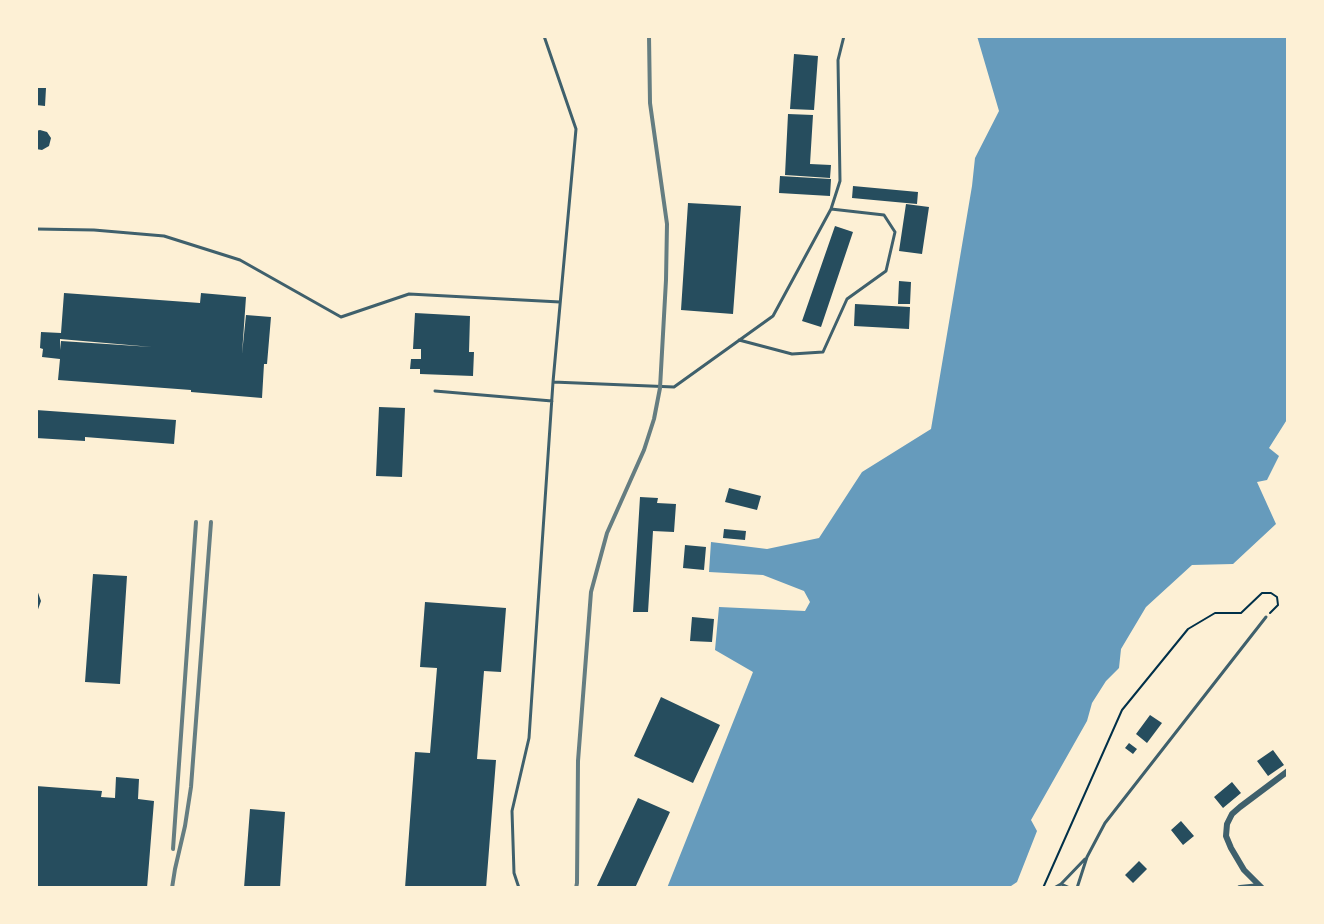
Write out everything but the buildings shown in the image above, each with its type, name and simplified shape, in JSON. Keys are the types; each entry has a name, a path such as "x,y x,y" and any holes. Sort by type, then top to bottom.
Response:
{"street":[{"path":"1261,887 1244,870 1231,848 1226,836 1227,824 1232,814 1240,807 1288,771"},
{"path":"1240,888 1261,887"}],"lane":[{"path":"519,888 514,873 512,811 529,738 553,382 576,129 544,36"},
{"path":"553,382 674,387 773,316 831,209 840,181 838,60 844,36"},
{"path":"739,340 792,354 823,352 847,298 886,271 895,232 884,215 831,209"},
{"path":"36,229 94,230 164,236 240,260 341,317 409,294 561,302"},
{"path":"435,391 552,401"},
{"path":"1077,888 1087,857 1105,823 1266,617"},
{"path":"1054,888 1061,884 1087,857"},
{"path":"1061,884 1070,888"}],"path":[{"path":"1043,888 1122,710 1188,629 1215,613 1241,613 1262,593 1270,593 1277,597 1278,604 1266,617"}],"water":[{"path":"977,36 1288,36 1288,418 1269,448 1279,456 1267,480 1257,482 1276,524 1233,564 1192,565 1146,607 1121,649 1119,668 1106,681 1092,703 1087,721 1031,820 1037,831 1017,882 1008,888 667,888 753,672 715,650 719,607 805,611 810,602 804,591 763,575 709,572 711,542 767,549 819,538 862,472 931,429 975,158 999,111"}],"railway":[{"path":"576,888 578,761 591,592 607,533 644,450 654,419 660,388 667,224 650,103 649,36"},
{"path":"173,849 196,522"},
{"path":"172,888 191,787 211,522"}]}
